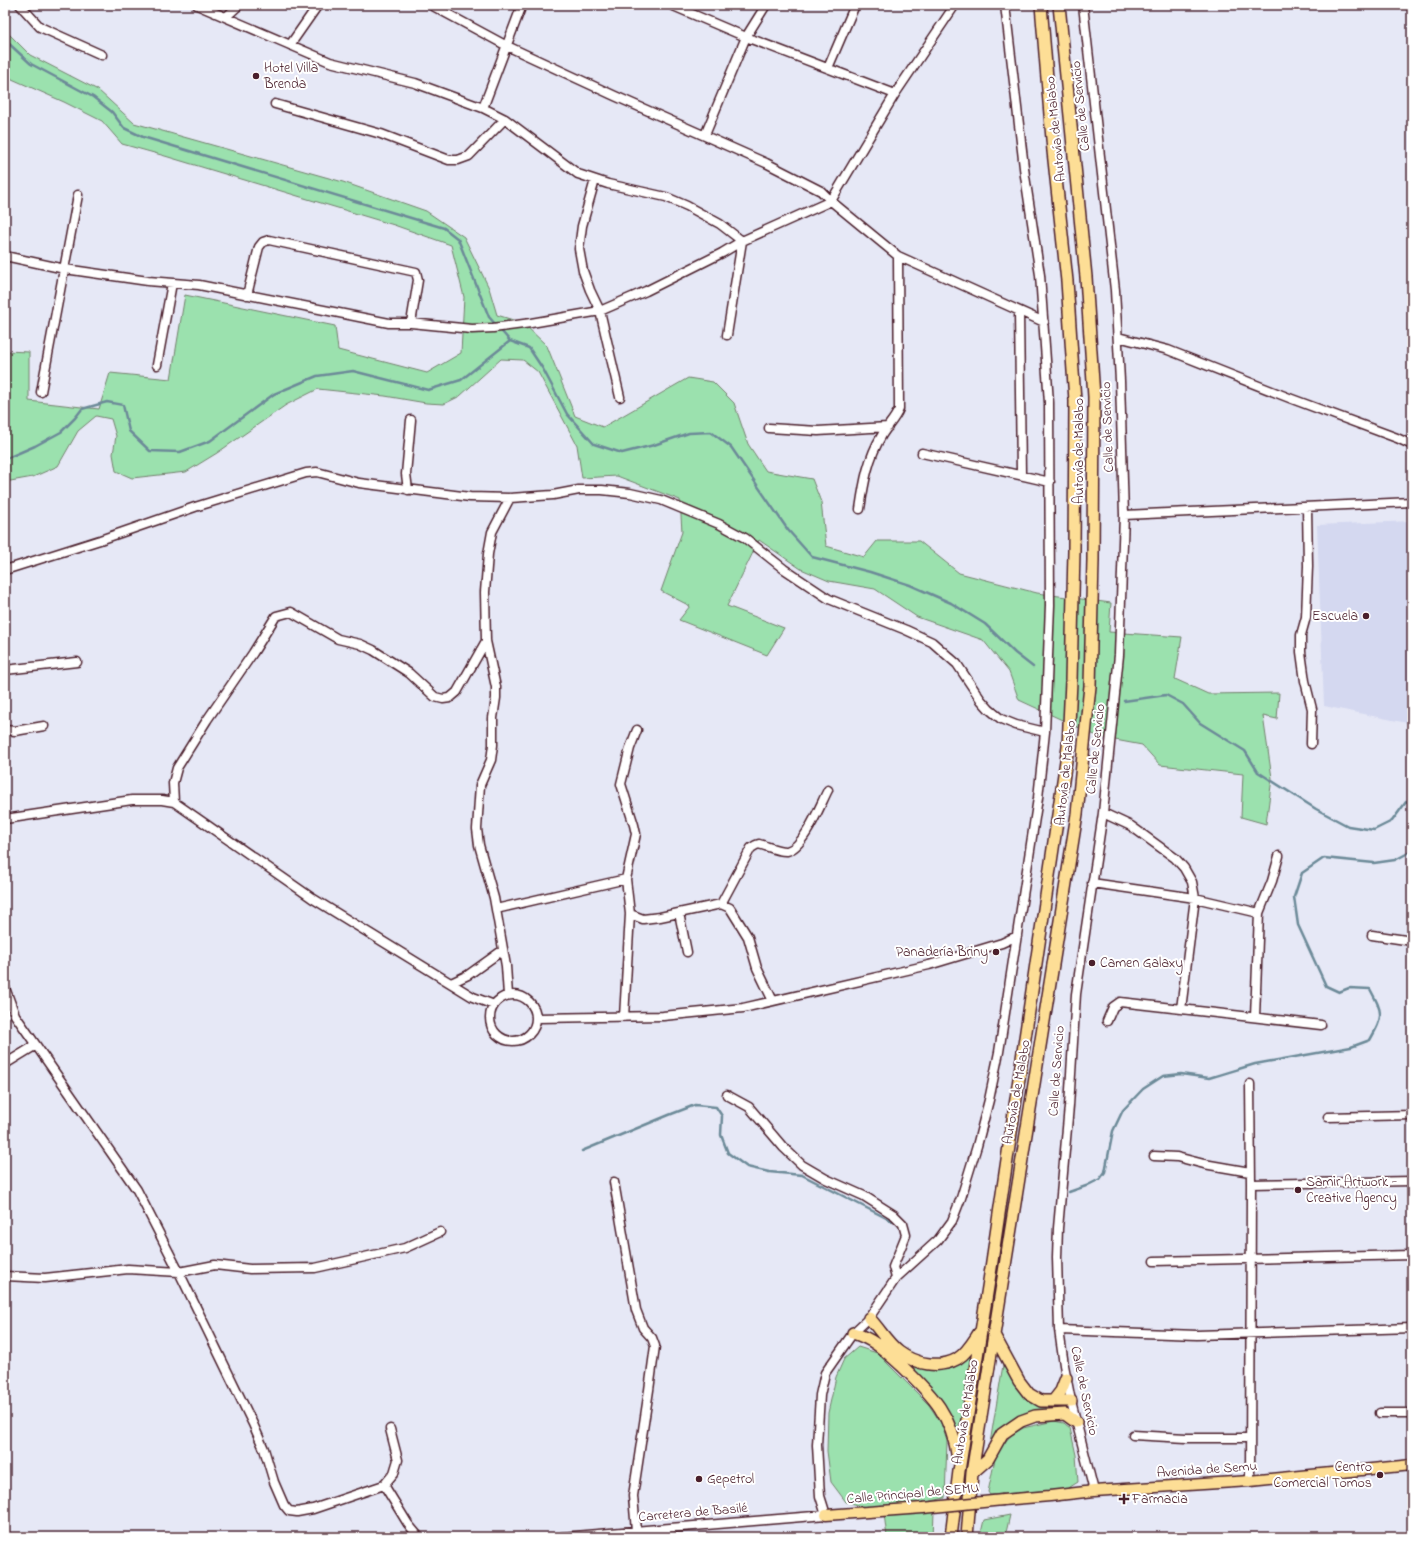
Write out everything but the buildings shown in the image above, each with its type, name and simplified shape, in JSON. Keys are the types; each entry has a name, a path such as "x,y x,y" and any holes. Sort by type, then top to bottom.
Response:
{"highway":[{"name":"Autovía de Malabo","path":"952,1537 959,1472 982,1329 1068,747 1074,551 1075,401 1067,281 1053,151 1041,5"},
{"name":"Autovía de Malabo","path":"967,1537 972,1472 993,1333 1077,814 1090,686 1094,560 1094,398 1086,277 1059,5"},
{"path":"869,1318 900,1352 915,1362 931,1364 947,1363 958,1358 970,1347 982,1329"},
{"path":"993,1333 1019,1381 1029,1394 1041,1401 1071,1401"},
{"path":"853,1334 866,1337 881,1347 936,1401 944,1413 954,1436 959,1472"},
{"path":"1054,1400 1061,1391 1066,1378"},
{"path":"972,1472 988,1459 1002,1434 1021,1420 1035,1416 1065,1414 1076,1422"}],"main road":[{"name":"Avenida de Semu","path":"1003,1500 1094,1491 1250,1481 1412,1466"},
{"name":"Calle Principal de SEMU","path":"826,1515 923,1508 1003,1500"}],"street":[{"path":"20,5 40,27 102,55"},
{"path":"198,5 330,62 415,83 483,108 504,119 578,174 596,180 666,197 687,206 720,224 742,241"},
{"path":"226,17 238,5"},
{"path":"290,45 318,5"},
{"path":"431,5 507,46 766,163 821,191 898,256 1044,322"},
{"path":"483,108 522,5"},
{"path":"671,5 746,37 895,94"},
{"path":"705,135 746,37 766,5"},
{"path":"828,68 856,5"},
{"path":"5,256 65,269 172,283 199,285 389,323 411,323 472,329 493,328 600,311 646,291 722,253 742,241 831,201 895,94 955,5"},
{"path":"826,1515 820,1496 817,1426 820,1395 825,1373 853,1334 869,1318 896,1278 938,1240 952,1221 961,1198 977,1146 1000,1052 1038,798 1045,732 1050,605 1049,403 1040,275 1025,176 1006,5"},
{"name":"Calle de Servicio","path":"1083,5 1118,337 1124,515 1119,655 1103,813 1076,994 1069,1106 1058,1228 1057,1293 1059,1330 1066,1378 1094,1491"},
{"path":"275,104 381,134 448,160 458,160 469,156 504,119"},
{"path":"596,180 582,226 579,249 583,270 600,311 620,397"},
{"path":"42,392 78,194"},
{"path":"247,295 259,247 263,242 268,240 416,272 418,280 411,323"},
{"path":"727,335 742,241"},
{"path":"860,509 864,478 871,456 899,409 898,256"},
{"path":"157,365 172,283"},
{"path":"1019,311 1021,476"},
{"path":"1118,337 1168,350 1412,445"},
{"path":"408,490 406,474 410,420"},
{"path":"769,428 818,431 888,427"},
{"path":"922,453 1050,482"},
{"path":"5,570 100,540 195,507 306,473 317,472 359,483 470,497 510,498 554,495 579,490 602,490 630,493 661,500 719,524 744,538 784,569 829,599 932,642 957,664 981,700 1001,719 1016,725 1045,732"},
{"path":"508,995 506,966 496,909 487,870 479,845 477,829 480,785 491,760 493,745 493,718 496,698 496,687 486,641 484,592 492,532 510,498"},
{"path":"1124,515 1412,502"},
{"path":"1307,507 1308,566 1306,617 1301,634 1301,652 1305,681 1312,709 1311,744"},
{"path":"174,802 173,783 177,768 276,616 291,612 338,639 360,644 373,650 408,674 435,697 443,699 450,698 458,692 486,641"},
{"path":"5,670 77,662"},
{"path":"5,730 44,726"},
{"path":"624,1017 630,914 626,879 636,834 621,784 630,748 637,730"},
{"path":"721,904 751,848 759,844 786,851 794,848 802,840 828,790"},
{"path":"5,819 132,800 162,800 174,802 312,898 473,997 494,1005"},
{"path":"1103,813 1131,826 1175,858 1184,868 1192,882 1195,898 1181,1009"},
{"path":"1255,1017 1259,913 1272,881 1279,856"},
{"path":"496,909 626,879"},
{"path":"1092,883 1195,898 1259,913"},
{"path":"630,914 643,919 721,904 730,908 748,937 757,968 773,1001"},
{"path":"679,913 687,952"},
{"path":"1372,935 1412,941"},
{"path":"537,1018 663,1016 743,1008 929,965 1002,943 1017,936"},
{"path":"1002,943 1016,947"},
{"path":"451,983 468,975 503,950"},
{"path":"5,988 15,1015 137,1190 179,1272 253,1424 264,1449 274,1482 284,1505 289,1511 297,1512 313,1509 384,1485 394,1473 398,1460 390,1429"},
{"path":"508,995 522,996 528,1000 536,1011 537,1018 533,1031 529,1036 517,1041 509,1041 496,1034 490,1020 494,1005 503,997 508,995"},
{"path":"1107,1021 1113,1007 1120,1002 1321,1025"},
{"path":"5,1064 36,1044"},
{"path":"1250,1084 1250,1481"},
{"path":"727,1095 749,1107 783,1147 802,1165 826,1179 864,1196 894,1215 903,1224 906,1236 895,1258 893,1267 896,1278"},
{"path":"1328,1117 1412,1115"},
{"path":"1154,1156 1177,1157 1204,1164 1250,1172"},
{"path":"614,1182 636,1310 643,1328 652,1338 654,1346 633,1496 636,1531"},
{"path":"1251,1184 1412,1182"},
{"path":"5,1276 45,1278 128,1269 179,1272 215,1265 250,1269 315,1268 405,1248 440,1232"},
{"path":"1154,1261 1412,1255"},
{"path":"1059,1330 1168,1334 1250,1334 1412,1328"},
{"path":"1380,1413 1412,1413"},
{"path":"1133,1435 1186,1438 1249,1438"},
{"path":"384,1485 408,1524 419,1537"},
{"name":"Carretera de Basilé","path":"562,1537 614,1535 636,1531 826,1515"}],"shaded area":[{"name":"Escuela","path":"1412,521 1412,724 1324,706 1317,525"}],"green space":[{"path":"5,30 30,55 98,90 134,123 343,182 426,211 464,237 489,288 497,315 523,323 547,346 575,416 603,427 688,378 713,382 734,403 748,444 766,471 812,479 821,502 826,546 864,557 877,541 919,541 959,573 1037,593 1111,603 1109,632 1182,637 1175,679 1208,694 1279,693 1277,719 1263,716 1272,778 1266,824 1241,817 1243,774 1160,765 1142,745 1099,737 1019,700 1009,672 983,640 917,617 875,589 829,581 801,569 759,540 727,606 784,628 767,655 679,620 690,606 661,591 682,532 680,500 617,476 582,478 577,445 538,372 523,360 501,359 460,396 444,404 318,389 286,405 217,453 186,472 132,478 116,471 113,454 116,436 111,419 96,416 78,431 58,466 33,477 5,482 5,351 29,352 29,401 99,409 110,373 171,379 185,295 335,326 338,350 427,373 461,353 464,297 451,245 394,225 122,144 102,121 12,79 5,70"},
{"path":"858,1347 877,1353 929,1405 941,1423 947,1441 945,1498 919,1504 934,1512 933,1537 887,1537 883,1506 866,1507 846,1502 831,1482 827,1451 828,1413 836,1377 844,1359"},
{"path":"973,1349 957,1445 946,1416 903,1361 923,1369 940,1369"},
{"path":"1005,1353 1031,1399 1061,1409 1023,1416 988,1455"},
{"path":"1054,1421 1064,1423 1070,1428 1076,1455 1078,1482 1067,1489 990,1495 988,1492 996,1454 1010,1436 1023,1428"},
{"path":"1010,1515 1005,1537 980,1537 984,1520"}],"waterway":[{"path":"5,40 31,64 93,97 112,112 124,128 143,137 444,228 458,239 489,317 510,341"},
{"path":"5,459 35,446 61,432 82,409 107,402 123,405 129,431 150,451 180,452 210,441 274,394 317,376 353,371 428,390 461,380 510,341 529,348 543,369 567,414 594,444 622,453 654,445 689,433 711,432 731,447 788,530 812,557 870,572 910,585 951,603 985,624 1015,653 1033,667"},
{"path":"1124,701 1166,695 1183,704 1200,723 1245,751 1258,772 1316,809 1348,826 1374,830 1392,821 1406,802 1412,798"},
{"path":"1069,1192 1100,1179 1105,1172 1113,1131 1123,1110 1143,1089 1163,1076 1181,1074 1209,1078 1255,1064 1351,1047 1370,1040 1380,1020 1379,1009 1370,989 1349,988 1339,992 1326,986 1298,925 1294,897 1302,873 1324,858 1374,863 1395,860 1412,851"},
{"path":"582,1151 695,1105 716,1107 722,1116 721,1135 728,1153 747,1167 769,1172 802,1175 892,1221"}],"place":[{"name":"Hotel Villa Brenda","path":"256,76"},
{"name":"Escuela","path":"1366,616"},
{"name":"Panadería Briny","path":"996,952"},
{"name":"Camen Galaxy","path":"1092,963"},
{"name":"Samir Artwork - Creative Agency","path":"1298,1190"},
{"name":"Centro Comercial Tomos","path":"1380,1475"},
{"name":"Gepetrol","path":"699,1479"},
{"name":"Farmacia","path":"1124,1499"}]}
